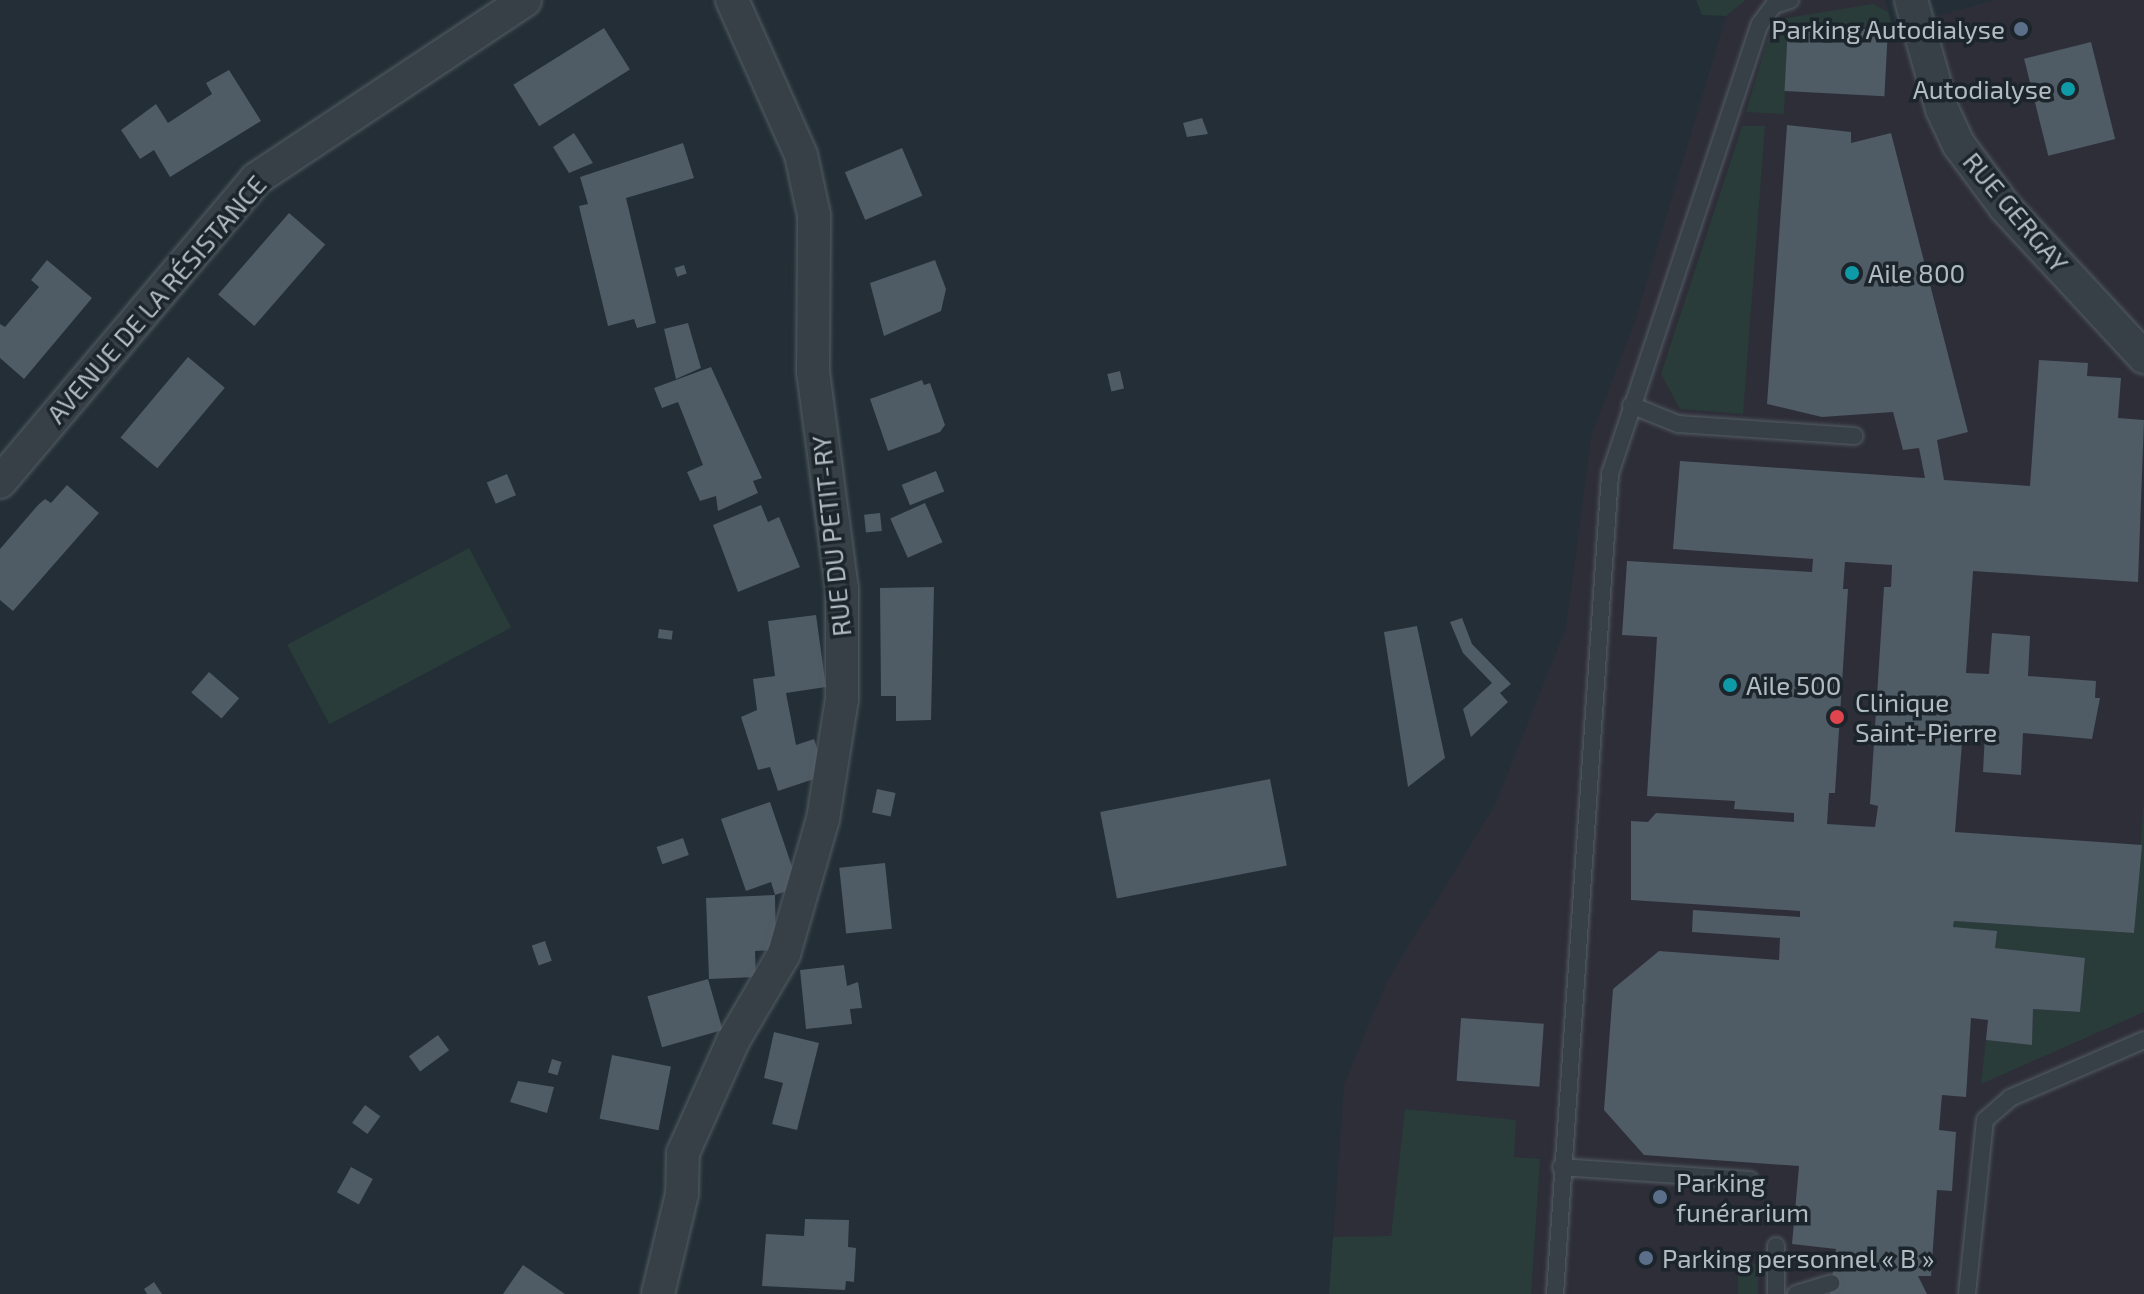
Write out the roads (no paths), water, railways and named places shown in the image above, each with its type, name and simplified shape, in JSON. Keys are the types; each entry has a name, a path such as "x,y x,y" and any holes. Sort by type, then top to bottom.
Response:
{"street":[{"name":"AVENUE DE LA RÉSISTANCE","path":"0,482 266,170 525,0"},
{"name":"RUE DU PETIT-RY","path":"658,1294 682,1194 683,1153 733,1041 784,954 823,819 842,699 842,589 813,372 814,215 801,155 732,0"},
{"name":"RUE GERGAY","path":"1911,0 1942,109 1959,145 2005,207 2144,357"}],"lane":[{"path":"1555,1294 1561,1167 1610,474 1760,24 1774,5 1790,0"},
{"path":"1631,405 1678,424 1855,436"},
{"path":"1967,1294 1985,1120 2010,1098 2144,1040"},
{"path":"1561,1167 1750,1180"},
{"path":"1776,1246 1776,1294"},
{"path":"1796,1294 1831,1283"}],"place":[{"name":"Parking Autodialyse","path":"2021,29"},
{"name":"Autodialyse","path":"2068,89"},
{"name":"Aile 800","path":"1852,273"},
{"name":"Aile 500","path":"1730,685"},
{"name":"Clinique Saint-Pierre","path":"1837,717"},
{"name":"Parking funérarium","path":"1660,1197"},
{"name":"Parking personnel « B »","path":"1646,1258"}]}
